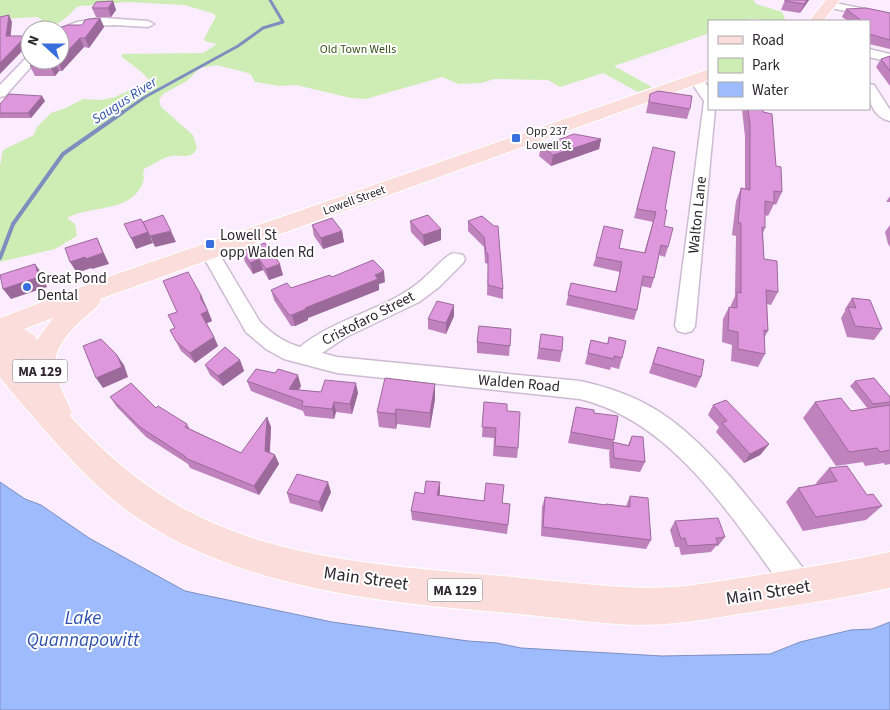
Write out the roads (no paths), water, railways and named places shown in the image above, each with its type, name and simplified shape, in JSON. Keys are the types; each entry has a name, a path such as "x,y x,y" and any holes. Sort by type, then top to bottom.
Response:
{"main road":[{"path":"817,20 831,2"},
{"name":"Lowell Street","path":"0,328 111,285 702,76"},
{"path":"41,372 44,354 57,330 78,309 111,285"},
{"name":"Main Street","path":"0,328 5,367 93,462 126,491 147,506 215,540 293,566 425,587 609,604 672,606 800,587 890,570"},
{"name":"Main Street","path":"0,328 24,342 41,372 62,427"}],"street":[{"path":"831,2 890,17"},
{"path":"70,28 79,25 122,21 148,24"},
{"path":"870,53 890,58"},
{"path":"0,93 22,70"},
{"path":"702,76 708,96"},
{"path":"870,90 881,110 890,118"},
{"name":"Walton Lane","path":"685,326 708,110"},
{"name":"Walden Road","path":"208,251 253,327 273,344 303,357 337,365 575,389 606,396 625,404 661,425 691,452 731,498 800,587"},
{"name":"Cristofaro Street","path":"303,357 328,336 415,295 442,274 456,259"}],"water":[{"name":"Lake Quannapowitt","path":"0,482 25,499 41,505 89,538 185,591 332,622 468,641 497,643 521,648 662,656 770,654 800,642 851,630 872,629 890,622 890,710 0,710"}],"waterway":[{"name":"Saugus River","path":"122,113 145,97 238,46 263,28 283,22 270,0"},
{"name":"Saugus River","path":"0,258 13,224 63,154 123,112"}],"place":[{"name":"Opp 237 Lowell St","path":"516,138"},
{"name":"Lowell St opp Walden Rd","path":"210,244"},
{"name":"Great Pond Dental","path":"27,287"}],"park label":[{"name":"Old Town Wells","path":"358,49"}]}
